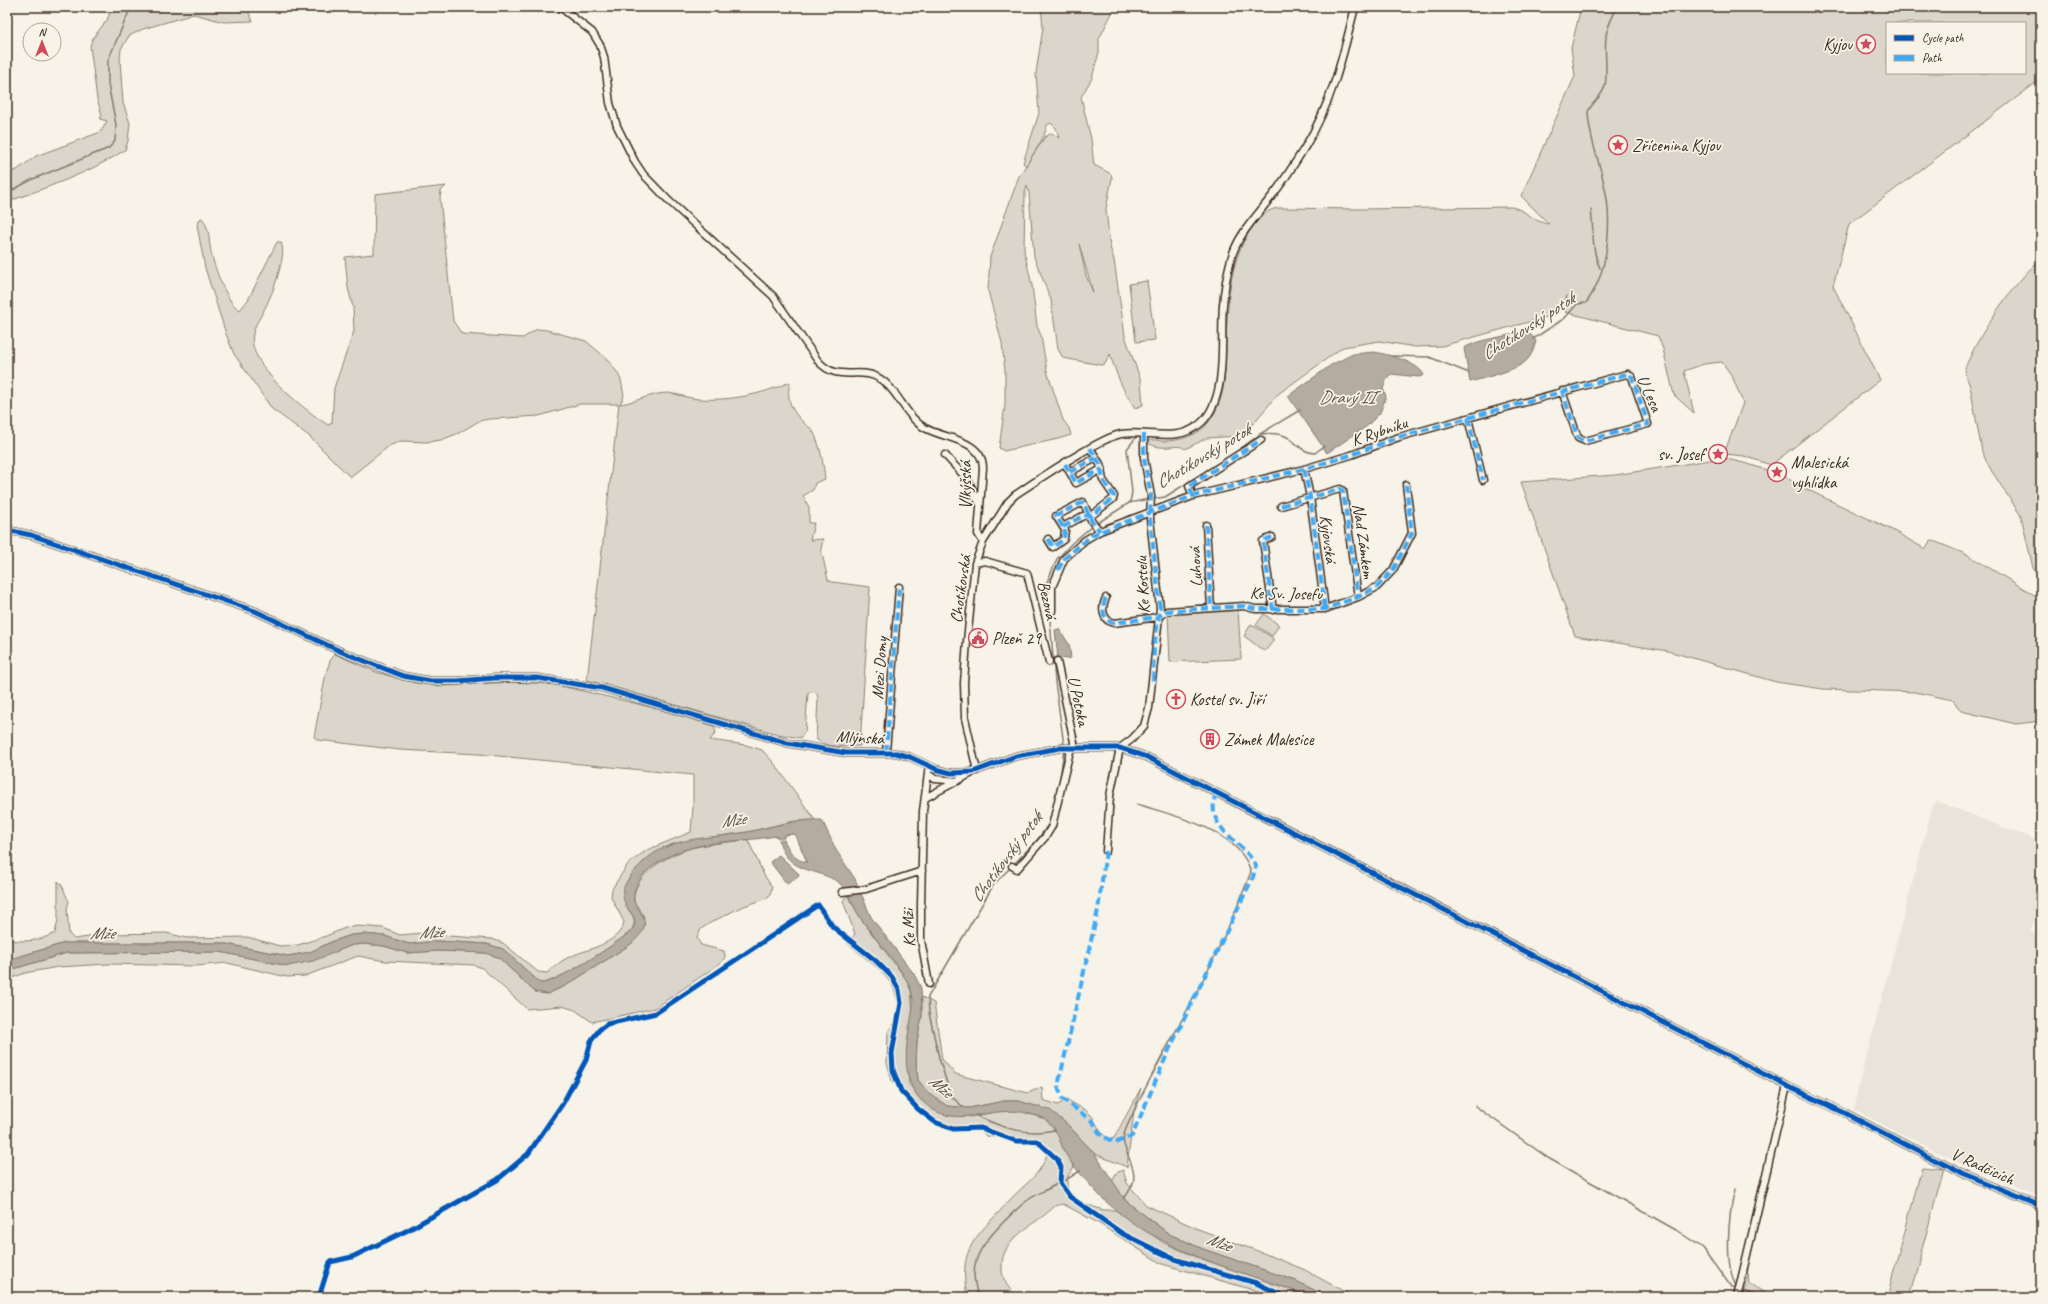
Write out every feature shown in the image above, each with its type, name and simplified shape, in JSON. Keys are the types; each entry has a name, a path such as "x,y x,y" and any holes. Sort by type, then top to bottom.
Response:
{"street":[{"name":"Vlkýšská","path":"560,7 592,32 600,45 604,57 610,103 617,126 635,162 653,186 773,296 823,366 838,374 869,375 878,378 888,386 915,422 934,432 969,445 981,455 983,468 978,534 983,542"},
{"name":"Chotíkovská","path":"975,771 965,718 964,682 975,563 983,542 1008,502 1015,495 1090,448 1116,435 1144,434 1168,436 1182,434 1201,423 1211,409 1220,379 1223,304 1230,261 1235,246 1246,228 1272,196 1317,126 1334,86 1355,7"},
{"name":"U Lesa","path":"1628,374 1632,377 1648,424 1585,441 1578,438 1562,391 1628,374"},
{"name":"K Rybníku","path":"1151,513 1193,496 1304,469 1351,455 1389,440 1562,391"},
{"path":"1468,418 1483,480"},
{"name":"Ke Kostelu","path":"1120,748 1132,739 1144,726 1148,714 1153,682 1160,608 1151,499 1144,458 1144,434"},
{"path":"1193,496 1189,486 1261,440"},
{"path":"1063,527 1083,516 1089,515 1114,499 1114,496 1103,480 1102,469 1090,448"},
{"path":"945,455 968,480 980,505"},
{"path":"1070,472 1096,458"},
{"path":"1065,464 1076,483 1102,469"},
{"name":"Kyjovská","path":"1304,469 1310,497 1325,609"},
{"path":"1481,471 1489,469"},
{"name":"Ke Sv. Josefu","path":"1106,598 1102,604 1104,617 1110,622 1158,617 1167,610 1244,606 1255,609 1273,610 1325,609 1358,597 1377,587 1393,570 1399,561 1412,533 1406,486"},
{"name":"Kyjovská","path":"1280,506 1341,489"},
{"name":"Nad Zámkem","path":"1341,489 1344,493 1358,597"},
{"path":"1048,538 1053,547 1059,544 1066,535 1056,516 1083,502 1092,522 1099,530"},
{"path":"1052,611 1052,587 1064,559 1085,540 1099,530 1151,513"},
{"name":"Luhová","path":"1206,525 1211,608"},
{"name":"Mlýnská","path":"7,530 31,535 255,611 342,652 403,676 430,681 537,678 595,687 787,743 846,753 886,752 910,757 929,766 951,773 975,771"},
{"path":"1272,537 1263,541 1273,610"},
{"name":"Bezová","path":"975,563 985,561 1023,570 1028,575 1049,662"},
{"name":"Mezi Domy","path":"886,752 899,587"},
{"name":"U Potoka","path":"1012,866 1016,869 1046,836 1052,826 1072,748 1057,661"},
{"name":"V Radčicích","path":"975,771 1016,756 1061,748 1120,748 1147,757 1787,1086 1845,1113 1960,1173 2041,1206"},
{"path":"1106,851 1110,796 1120,748"},
{"name":"Ke Mži","path":"929,766 925,798 921,940 929,984"},
{"path":"925,798 975,771"},
{"path":"928,774 935,779 958,781"},
{"path":"842,892 866,889 922,871"},
{"path":"1738,1292 1787,1086"}],"shaded area":[{"path":"112,7 246,7 253,21 224,22 194,14 143,29 129,36 121,49 120,60 123,103 130,123 128,141 125,150 111,159 82,173 7,202 7,173 17,170 36,156 98,133 102,130 107,121 100,119 102,115 97,99 90,46 93,38 107,20"},
{"path":"1041,7 1115,7 1099,39 1099,52 1092,78 1081,97 1091,139 1094,165 1111,174 1112,178 1106,209 1110,247 1114,260 1125,336 1141,381 1143,405 1135,408 1131,402 1120,382 1110,354 1105,364 1101,365 1063,358 1058,349 1051,300 1034,257 1029,193 1027,185 1025,193 1024,251 1032,285 1037,326 1041,336 1047,371 1063,420 1069,428 1071,435 1004,451 999,448 1005,405 1005,371 1002,343 988,291 990,257 1019,176 1026,166 1023,163 1039,113 1036,73 1043,27","holes":["1051,123 1056,128 1059,138 1052,133 1045,137 1029,161 1044,136 1047,125","1079,244 1093,292 1086,276"]},
{"path":"1581,7 2041,7 2041,79 1849,224 1833,286 1880,380 1771,465 1744,456 1724,454 1743,403 1732,376 1722,362 1704,364 1684,371 1694,413 1674,395 1663,349 1658,336 1565,312 1567,295 1562,309 1554,315 1442,346 1415,347 1379,341 1343,347 1278,394 1251,426 1239,436 1207,438 1185,449 1178,446 1158,447 1147,442 1153,440 1171,441 1194,434 1200,431 1208,423 1214,414 1219,404 1224,383 1229,295 1235,264 1246,237 1263,215 1268,211 1279,208 1360,209 1511,207 1521,210 1539,221 1549,224 1521,196 1575,76 1571,48"},
{"path":"446,186 441,191 440,198 453,321 462,334 523,338 537,329 547,330 586,341 607,359 617,372 621,380 624,396 620,404 662,393 698,399 734,398 757,394 790,382 789,399 796,414 813,431 816,437 820,449 825,479 815,483 813,490 803,496 809,507 809,523 814,523 810,540 823,539 821,549 828,580 832,582 870,587 860,746 831,746 816,739 817,693 808,693 805,732 800,738 778,734 587,680 619,404 580,404 539,416 489,419 479,421 459,433 441,440 427,442 401,441 389,446 350,477 309,436 272,409 234,354 226,334 205,268 197,225 200,219 202,218 207,227 212,256 223,286 235,307 240,310 248,300 277,242 281,242 283,254 277,280 272,294 257,322 253,334 253,346 259,359 279,386 292,398 328,425 332,423 334,388 354,331 353,307 348,288 345,257 374,254 375,194"},
{"path":"2041,259 2041,582 2033,568 2021,516 1991,470 1982,452 1970,386 1964,371 1977,343 2008,295 2030,269"},
{"path":"1147,281 1155,340 1136,342 1129,284"},
{"path":"1723,458 1748,464 1784,476 1804,488 1892,530 1925,549 1931,540 1968,555 2041,599 2041,721 2016,724 1961,711 1953,700 1915,692 1823,689 1776,682 1668,651 1575,636 1521,482 1615,475"},
{"path":"1238,609 1241,659 1170,662 1168,613"},
{"path":"1264,614 1279,625 1272,636 1256,625"},
{"path":"1251,624 1273,638 1273,641 1266,650 1264,651 1244,636"},
{"path":"335,654 376,672 416,683 441,686 512,682 553,684 659,709 714,726 716,733 710,740 746,745 762,750 774,763 815,820 794,821 747,832 693,840 662,848 639,866 625,906 634,920 631,931 586,962 547,982 540,983 503,949 487,944 438,941 409,944 385,936 364,934 351,935 310,952 288,956 221,943 65,943 7,960 7,939 20,941 32,940 44,938 55,933 58,920 58,881 69,901 67,909 69,934 74,939 109,934 166,933 187,938 247,937 280,946 298,945 345,928 358,926 383,928 400,935 435,932 449,936 492,939 503,943 538,972 547,973 567,958 609,941 616,936 621,930 624,922 611,897 612,889 628,864 647,850 691,832 693,775 478,754 400,750 318,740 314,737 326,673 330,661"},
{"path":"1937,801 2041,842 2041,900 2030,932 2041,937 2041,1197 1970,1168 1854,1110 1856,1096 1932,808"},
{"path":"748,840 764,875 772,887 770,895 765,899 741,907 701,929 697,938 701,945 724,951 725,957 722,962 655,1008 592,1022 575,1010 562,1006 527,1009 482,968 474,965 385,961 358,956 305,976 287,977 227,963 196,966 108,964 58,967 25,973 7,980 7,971 67,953 220,952 288,966 353,945 364,944 384,946 407,953 439,951 485,953 498,957 535,992 547,994 567,985 631,944 644,916 634,902 635,892 639,882 655,866 665,859 696,847 709,844"},
{"path":"847,895 863,922 906,979 911,991 913,1014 908,1040 907,1063 909,1084 922,1101 970,1117 1005,1110 1017,1110 1045,1119 1060,1137 1064,1151 1074,1167 1068,1176 1067,1185 1069,1191 1082,1203 1103,1210 1116,1210 1164,1243 1199,1258 1292,1290 1306,1297 1278,1297 1162,1264 1098,1223 1063,1204 1055,1206 1013,1240 1007,1248 1003,1258 1002,1273 1009,1288 1018,1297 967,1297 965,1282 966,1258 975,1240 981,1231 1036,1174 1047,1155 1043,1149 1032,1143 1009,1141 998,1137 986,1136 980,1129 953,1129 921,1115 911,1106 892,1081 887,1063 888,1032 895,1021 898,1003 895,992 891,983 879,969 847,943 855,934 843,901"},
{"path":"922,997 934,1003 942,1059 955,1074 1028,1093 1042,1087 1043,1100 1058,1105 1067,1099 1083,1108 1091,1115 1100,1131 1106,1137 1114,1138 1141,1088 1134,1111 1127,1167 1095,1154 1067,1124 1019,1101 1004,1101 969,1108 947,1106 929,1094 918,1080 916,1062 917,1041 922,1016"},
{"path":"1922,1167 1944,1169 1909,1297 1889,1297 1888,1293"},
{"path":"1123,1170 1127,1183 1146,1205 1198,1229 1305,1270 1354,1297 1328,1297 1296,1281 1203,1249 1169,1234 1126,1201 1112,1182 1116,1173"},
{"path":"1749,1272 1750,1283 1770,1297 1742,1297"}],"water":[{"path":"1521,332 1530,334 1536,341 1528,359 1522,364 1508,371 1470,382 1464,348 1484,340"},
{"name":"Dravý II","path":"1374,352 1394,357 1409,363 1421,370 1424,375 1419,377 1391,374 1387,378 1383,389 1386,396 1380,413 1367,426 1327,453 1288,396 1331,365 1353,354"},
{"path":"1059,629 1069,644 1071,658 1058,659 1055,630"},
{"path":"822,820 836,850 855,879 871,917 914,974 921,988 922,1016 917,1041 916,1063 918,1080 929,1094 947,1106 969,1108 1004,1101 1019,1101 1050,1110 1067,1124 1095,1154 1126,1201 1169,1234 1203,1249 1296,1281 1328,1297 1306,1297 1292,1290 1210,1262 1158,1238 1133,1223 1110,1206 1090,1185 1070,1160 1064,1151 1055,1130 1045,1119 1016,1111 960,1117 947,1115 934,1110 921,1100 911,1084 906,1064 908,1034 913,1003 911,990 907,981 894,961 864,923 841,884 829,877 803,868 788,859 779,840 784,840 795,857 799,860 807,862 795,834 784,835 784,838 778,838 776,836 704,845 684,850 663,859 645,873 638,882 634,891 634,902 644,919 644,929 637,938 631,944 567,985 547,994 535,992 498,957 485,953 439,951 407,953 384,946 364,944 353,945 313,961 288,966 220,952 67,953 7,971 7,960 65,943 221,943 288,956 310,952 351,935 364,934 385,936 409,944 438,941 487,944 503,949 540,983 547,982 586,962 631,931 635,923 624,901 624,888 630,876 638,866 663,848 694,839 736,834 793,822"},
{"path":"779,855 799,874 799,876 787,884 770,862"}],"waterway":[{"path":"7,193 33,179 109,148 115,141 116,125 108,84 108,60 131,7"},
{"name":"Chotíkovský potok","path":"1533,339 1565,318 1577,304 1586,303 1594,291 1600,277 1607,246 1607,198 1590,131 1588,112 1604,90 1606,74 1606,36 1617,7"},
{"path":"1591,210 1595,254 1600,268"},
{"name":"Chotíkovský potok","path":"1392,356 1429,357 1469,373"},
{"name":"Chotíkovský potok","path":"1231,456 1260,434 1300,410"},
{"path":"1261,434 1286,436 1303,450 1315,453 1324,446"},
{"path":"1130,502 1132,492 1127,449 1137,436"},
{"name":"Chotíkovský potok","path":"1153,499 1165,497 1211,468"},
{"name":"Chotíkovský potok","path":"1096,524 1129,503 1149,499"},
{"name":"Chotíkovský potok","path":"1064,745 1055,682 1047,582 1057,559 1072,543 1092,526"},
{"name":"Chotíkovský potok","path":"1060,779 1064,749"},
{"path":"1124,1199 1133,1183 1134,1176 1124,1144 1125,1131 1132,1114 1217,952 1251,872 1244,857 1233,845 1219,835 1186,819 1137,804"},
{"name":"Chotíkovský potok","path":"1014,864 1038,839 1050,822"},
{"name":"Chotíkovský potok","path":"963,1107 951,1096 939,1058 929,1013 928,997 994,884 1011,867"},
{"path":"1475,1106 1548,1158 1676,1230 1703,1248 1732,1288 1738,1289"},
{"path":"975,1115 995,1124 1014,1130 1033,1132 1055,1130"},
{"path":"1064,1181 1080,1171"},
{"path":"978,1297 974,1270 979,1254 990,1237 1025,1202 1057,1184"},
{"path":"1735,1189 1728,1240 1730,1267 1737,1287"},
{"path":"1741,1289 1762,1297"}],"marked path":[{"path":"1058,570 1064,559 1092,535 1193,496 1304,469 1351,455 1399,437 1623,375 1628,374 1632,377 1648,424 1585,441 1578,438 1562,391"},
{"path":"1468,418 1483,480"},
{"path":"1144,434 1144,458 1151,496 1150,519 1160,608 1154,648 1153,682"},
{"path":"1193,496 1189,486 1261,440"},
{"path":"1063,527 1083,516 1092,515 1113,499 1114,496 1103,480 1100,464 1090,448"},
{"path":"1070,472 1096,458"},
{"path":"1065,464 1076,483 1102,469"},
{"path":"1304,469 1310,497 1325,609"},
{"path":"1106,598 1103,605 1105,617 1107,620 1114,623 1158,617 1167,611 1244,606 1255,609 1325,609 1358,597 1377,587 1393,570 1412,533 1406,485"},
{"path":"1281,506 1340,489 1343,491 1358,597"},
{"path":"1048,539 1053,547 1064,539 1065,530 1056,516 1083,502 1092,522 1100,531"},
{"path":"1206,525 1211,608"},
{"path":"1272,537 1263,541 1273,610"},
{"path":"886,752 899,587"},
{"path":"1106,851 1098,910 1058,1086 1062,1098 1093,1122 1100,1134 1115,1143 1132,1136 1169,1050 1253,877 1256,866 1242,848 1219,825 1215,816 1214,806 1216,793 1218,793"}],"cycle path":[{"path":"7,530 31,535 255,611 342,652 403,676 431,681 537,678 602,688 787,743 846,753 896,753 910,757 936,769 951,773 973,772 1016,756 1060,748 1120,748 1147,757 1787,1086 1845,1113 1960,1173 2041,1206"},
{"path":"319,1297 330,1262 352,1257 408,1230 497,1180 528,1154 563,1103 586,1060 591,1041 599,1030 607,1024 656,1013 818,905 833,927 875,960 892,977 899,990 901,1003 892,1053 893,1070 901,1091 918,1109 935,1122 953,1129 981,1128 1016,1141 1037,1141 1057,1159 1061,1167 1060,1183 1070,1197 1123,1234 1174,1259 1256,1283 1286,1297"}],"place":[{"name":"Kyjov","path":"1866,44"},
{"name":"Zřícenina Kyjov","path":"1618,145"},
{"name":"sv. Josef","path":"1718,454"},
{"name":"Malesická vyhlídka","path":"1777,472"},
{"name":"Plzeň 29","path":"978,638"},
{"name":"Kostel sv. Jiří","path":"1176,699"},
{"name":"Zámek Malesice","path":"1210,739"}],"water label":[{"name":"Mže","path":"733,820"},
{"name":"Mže","path":"431,932"},
{"name":"Mže","path":"102,933"},
{"name":"Mže","path":"941,1086"},
{"name":"Mže","path":"1219,1242"}]}
